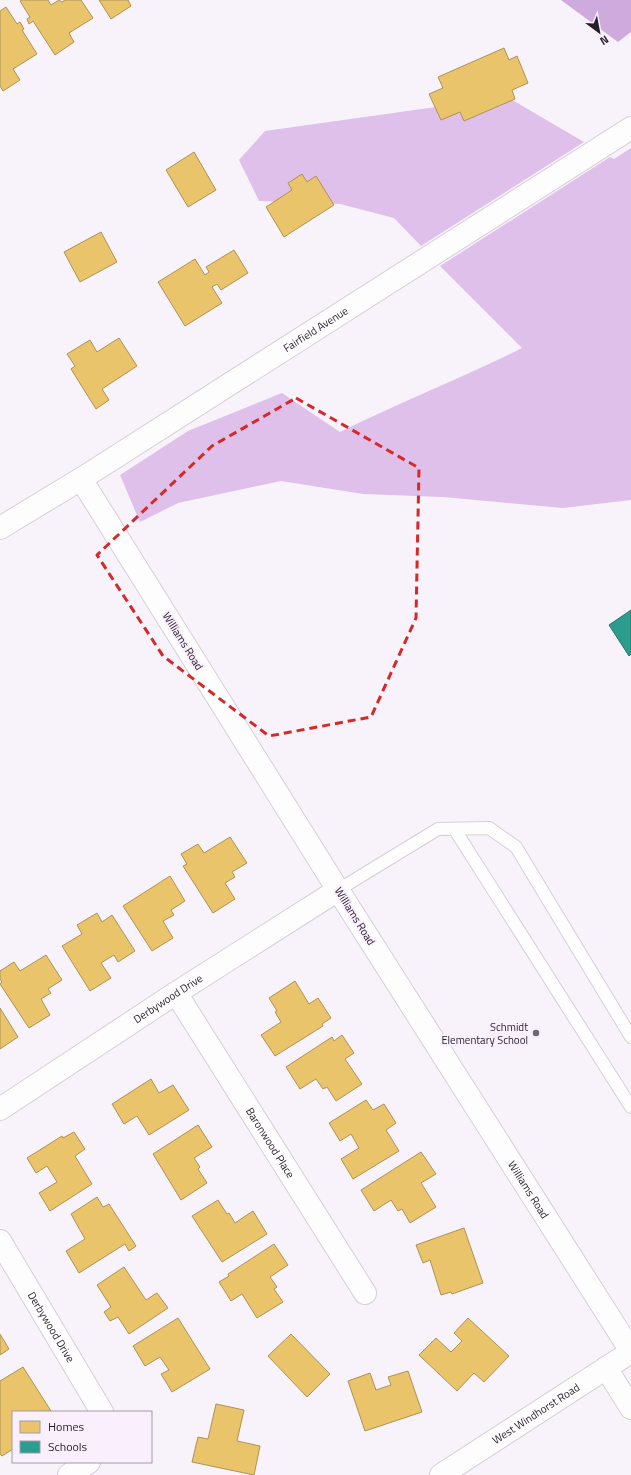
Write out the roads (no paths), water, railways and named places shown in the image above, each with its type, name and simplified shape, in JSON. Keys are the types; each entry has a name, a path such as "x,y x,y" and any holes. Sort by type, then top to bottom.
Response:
{"street":[{"name":"Fairfield Avenue","path":"0,528 81,479 631,128"},
{"name":"Williams Road","path":"81,479 338,890 631,1351"},
{"name":"Derbywood Drive","path":"0,1109 176,993 338,890"},
{"name":"Baronwood Place","path":"176,993 365,1293"},
{"name":"Derbywood Drive","path":"0,1241 101,1411"},
{"name":"West Windhorst Road","path":"441,1475 631,1351"},
{"path":"606,1368 631,1408"},
{"path":"69,1475 87,1463"}],"lane":[{"path":"338,890 438,829 455,830 489,828 516,847 631,1037"},
{"path":"455,830 631,1107"}],"place":[{"name":"Schmidt Elementary School","path":"536,1033"}]}
